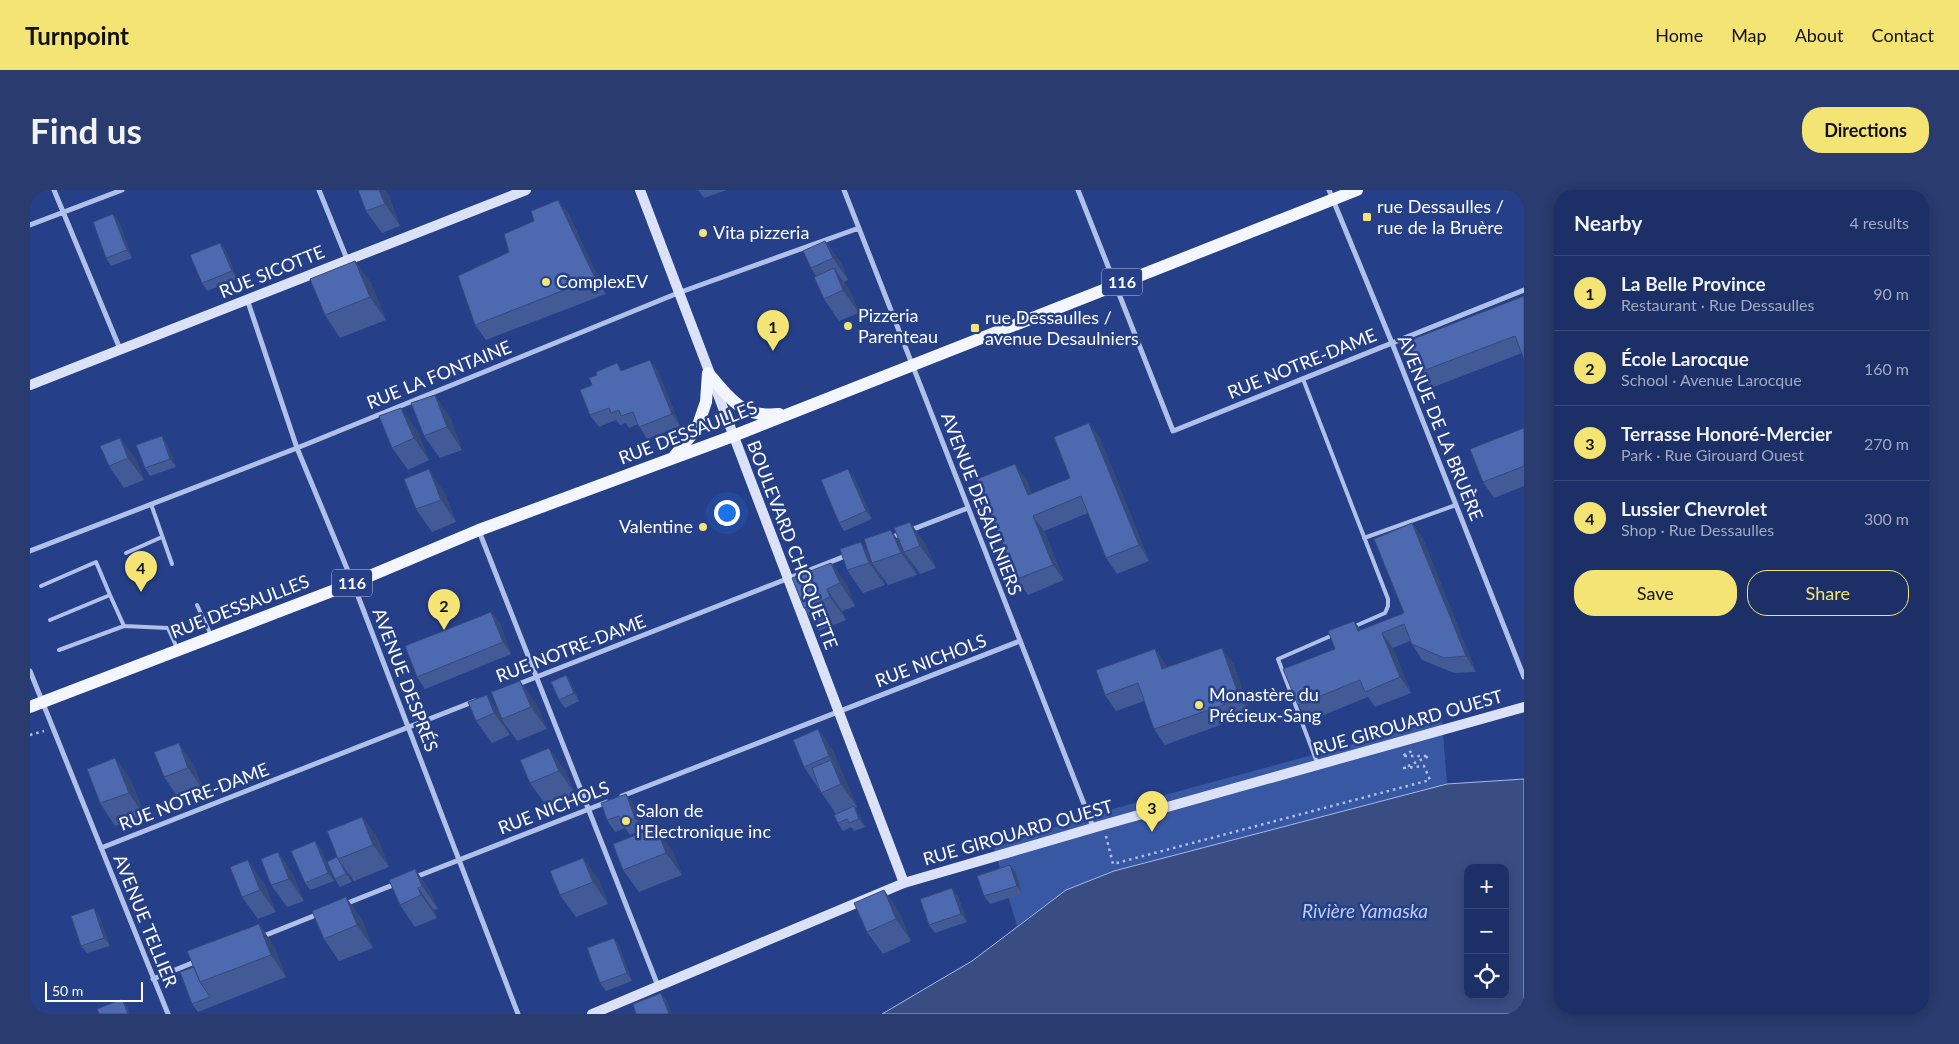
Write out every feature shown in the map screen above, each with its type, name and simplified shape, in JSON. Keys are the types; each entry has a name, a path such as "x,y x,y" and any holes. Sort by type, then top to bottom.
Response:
{"main road":[{"name":"RUE DESSAULLES","path":"30,707 353,583 479,530 733,436 1115,285 1331,195 1357,190"},
{"path":"708,372 737,406 745,411 770,415 789,413"},
{"path":"673,458 697,428 706,402 708,372"}],"street":[{"path":"54,190 120,349"},
{"path":"30,225 122,190"},
{"path":"318,190 347,260"},
{"name":"RUE SICOTTE","path":"30,385 526,190"},
{"name":"BOULEVARD CHOQUETTE","path":"640,190 904,883"},
{"name":"AVENUE DESAULNIERS","path":"844,190 1020,641 1098,827"},
{"path":"1078,190 1115,285"},
{"name":"AVENUE DE LA BRUÈRE","path":"1331,195 1392,343 1524,677"},
{"name":"RUE LA FONTAINE","path":"30,551 297,448 678,293 859,228"},
{"name":"RUE NOTRE-DAME","path":"1115,285 1173,431 1524,290"},
{"name":"AVENUE DESPRÉS","path":"247,299 297,448 353,583 518,1014"},
{"path":"887,540 968,508"},
{"path":"479,530 658,986"},
{"name":"RUE NOTRE-DAME","path":"509,688 851,554"},
{"name":"RUE NICHOLS","path":"338,906 1020,641"},
{"name":"AVENUE TELLIER","path":"30,671 168,1014"},
{"name":"RUE NOTRE-DAME","path":"101,848 481,699"},
{"name":"RUE GIROUARD OUEST","path":"592,1014 904,883 1524,707"},
{"path":"255,939 329,910"},
{"path":"153,978 200,960"}],"lane":[{"path":"1303,379 1388,599 1385,613 1350,628"},
{"path":"151,504 172,564"},
{"path":"1364,538 1456,505"},
{"path":"126,553 162,537"},
{"path":"41,586 96,562 124,626"},
{"path":"50,620 110,595"},
{"path":"198,605 212,637"},
{"path":"59,650 124,626 168,628 178,650"},
{"path":"1318,765 1278,659 1341,632"}],"path":[{"path":"30,735 53,728"},
{"path":"1098,827 1113,864 1430,780 1424,766 1404,768 1429,756 1402,756 1426,745 1423,735"}],"shaded area":[{"path":"1442,720 1447,784 1114,871 1066,890 1017,926 994,848 1087,816"}],"water":[{"name":"Rivière Yamaska","path":"1524,779 1524,1014 882,1014 972,961 1066,890 1114,871 1447,784"}],"building":[{"path":"358,190 379,190 385,204 366,211"},
{"name":"ComplexEV","path":"558,200 595,278 475,325 458,276 509,252 504,234 534,221 531,211"},
{"path":"113,214 127,250 106,258 93,222"},
{"path":"825,241 833,258 811,268 803,251"},
{"path":"220,243 232,271 202,283 190,255"},
{"path":"355,261 370,297 325,315 310,279"},
{"path":"834,268 843,290 824,299 814,277"},
{"path":"1524,296 1524,359 1515,336 1420,372 1408,341"},
{"path":"650,360 672,414 639,427 633,412 621,416 619,410 611,413 609,408 590,415 580,390 592,385 589,378 597,375 596,372 617,363 621,371"},
{"path":"435,395 447,427 424,436 411,403"},
{"path":"401,408 414,438 392,448 379,416"},
{"path":"1089,423 1139,545 1106,558 1081,496 1033,516 1053,565 1017,579 977,479 1015,464 1028,495 1070,478 1054,437"},
{"path":"1524,428 1524,466 1483,482 1470,449"},
{"path":"162,436 170,459 145,468 136,445"},
{"path":"120,438 128,458 109,466 100,446"},
{"path":"429,469 441,500 416,509 404,479"},
{"path":"848,469 866,511 839,523 821,480"},
{"path":"910,522 920,546 904,552 894,528"},
{"path":"1412,523 1466,656 1444,658 1412,644 1404,624 1382,633 1400,677 1365,692 1360,680 1298,705 1283,669 1335,649 1328,631 1354,621 1358,631 1404,613 1374,539"},
{"path":"891,530 901,553 872,563 864,539"},
{"path":"861,542 869,563 847,570 840,549"},
{"path":"831,563 840,583 827,589 830,597 804,608 792,578"},
{"path":"491,612 503,642 417,677 405,646"},
{"name":"Monastère du Précieux-Sang","path":"1222,648 1240,699 1154,729 1138,683 1105,695 1096,670 1155,649 1162,669"},
{"path":"566,675 574,693 559,700 551,682"},
{"path":"520,681 531,707 502,719 491,692"},
{"path":"487,695 494,713 476,721 468,702"},
{"path":"818,729 829,756 804,767 793,740"},
{"path":"179,743 188,768 164,777 154,752"},
{"path":"549,748 559,771 530,783 520,760"},
{"path":"115,758 129,793 100,803 87,769"},
{"path":"831,760 841,784 821,793 812,768"},
{"path":"626,794 635,818 621,823 619,816 607,820 601,803"},
{"path":"854,806 859,819 849,823 847,819 838,823 834,815"},
{"path":"362,817 373,845 338,859 327,831"},
{"path":"656,827 666,853 623,870 613,844"},
{"path":"315,841 328,873 305,883 291,851"},
{"path":"278,852 289,879 271,885 261,859"},
{"path":"337,857 346,874 335,879 327,862"},
{"path":"583,858 593,882 560,895 550,871"},
{"path":"248,860 260,890 242,897 230,867"},
{"path":"1010,865 1017,886 984,896 977,876"},
{"path":"415,869 422,886 418,888 421,895 400,905 389,880"},
{"path":"952,888 961,914 929,925 920,899"},
{"path":"884,890 896,919 867,932 854,903"},
{"path":"346,897 357,925 324,939 312,911"},
{"path":"94,908 104,938 81,946 71,916"},
{"path":"259,924 271,955 200,982 187,951"},
{"path":"614,938 627,973 600,983 587,948"},
{"path":"194,967 200,982 210,997 192,1004 180,972"},
{"path":"661,993 669,1014 636,1014 633,1004"},
{"path":"122,999 128,1014 99,1014 97,1009"}],"place":[{"name":"rue Dessaulles / rue de la Bruère","path":"1367,217"},
{"name":"Vita pizzeria","path":"703,233"},
{"name":"ComplexEV","path":"546,282"},
{"name":"Pizzeria Parenteau","path":"848,326"},
{"name":"rue Dessaulles / avenue Desaulniers","path":"975,328"},
{"name":"La Belle Province","path":"773,351"},
{"name":"Valentine","path":"703,527"},
{"name":"Lussier Chevrolet","path":"141,592"},
{"name":"École Larocque","path":"444,630"},
{"name":"Monastère du Précieux-Sang","path":"1199,705"},
{"name":"Salon de l'Electronique inc","path":"626,821"},
{"name":"Terrasse Honoré-Mercier","path":"1152,832"}]}
